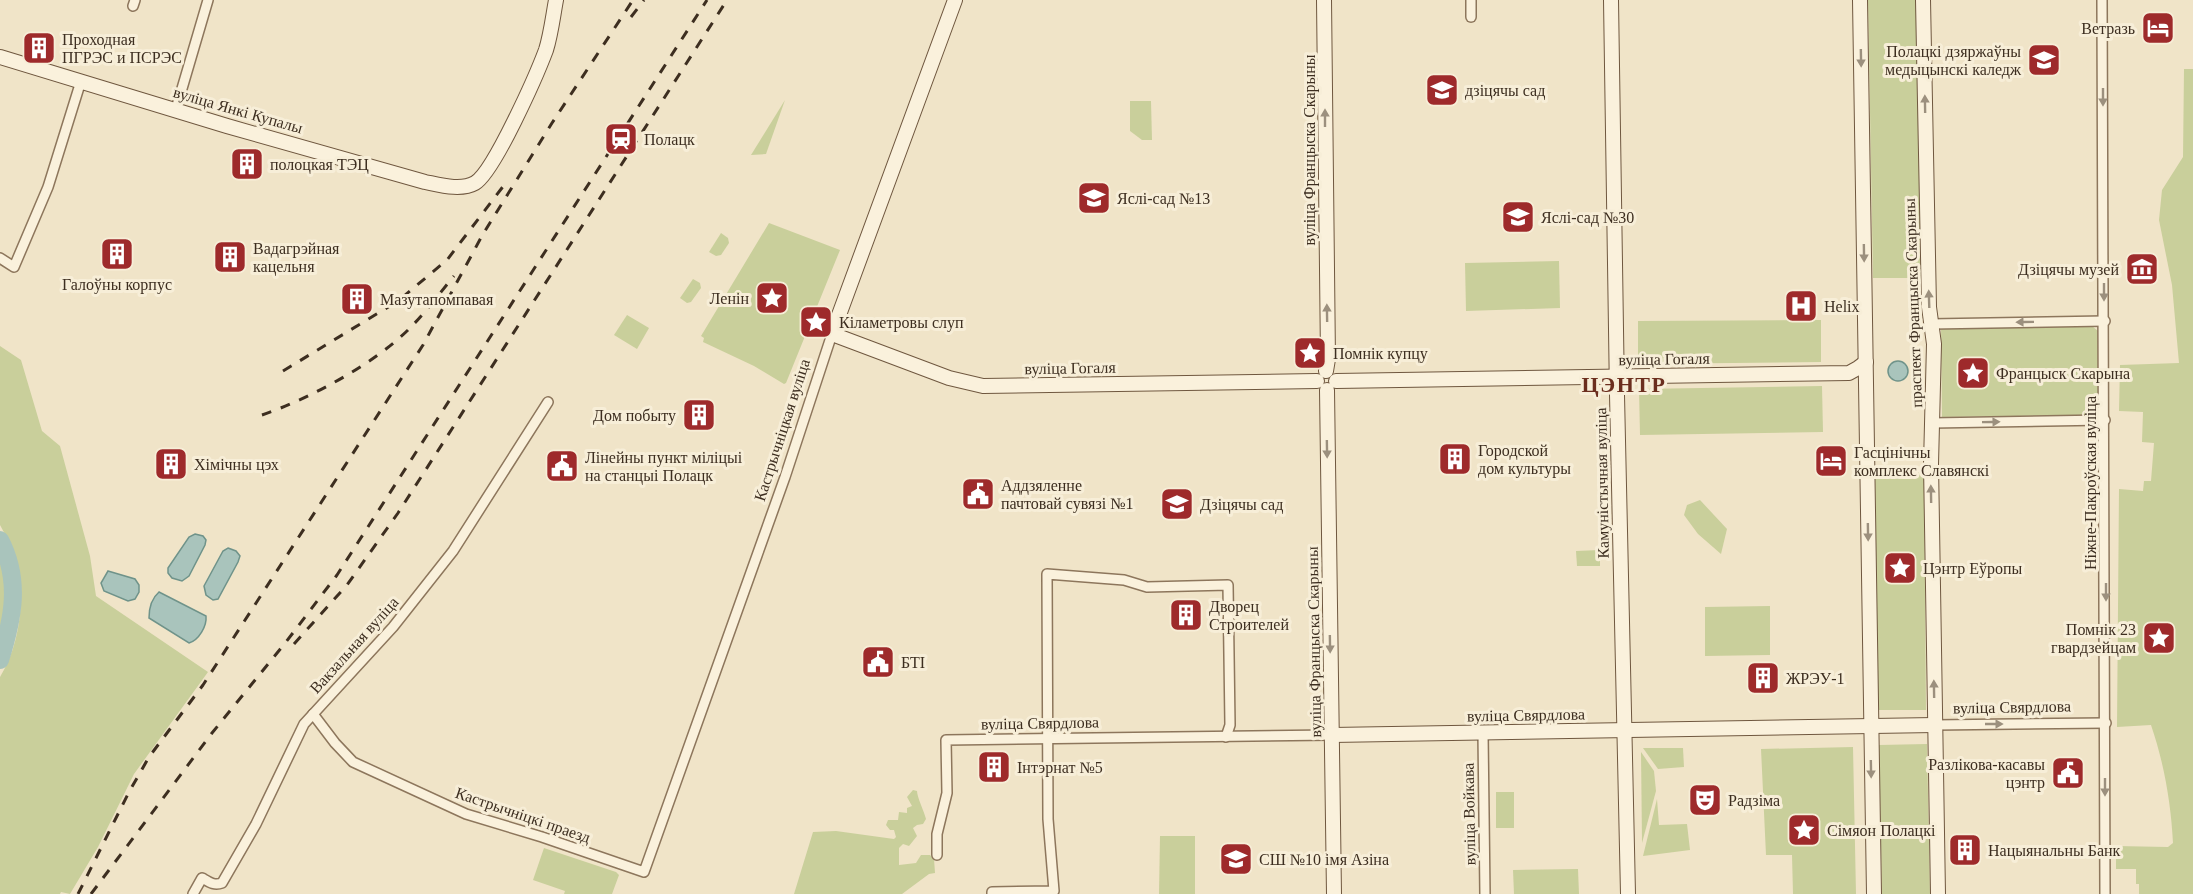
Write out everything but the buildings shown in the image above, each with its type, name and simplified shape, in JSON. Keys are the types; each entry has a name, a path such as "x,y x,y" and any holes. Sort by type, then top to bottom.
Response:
{"street":[{"path":"176,109 208,0"},
{"name":"вуліца Янкі Купалы","path":"0,57 227,126 425,182 458,187 469,186 484,175 500,150 545,50 556,0"},
{"name":"Кастрычніцкая вуліца","path":"645,872 785,477 832,334 956,0"},
{"name":"вуліца Францыска Скарыны","path":"1324,0 1328,359 1326,381 1334,894"},
{"path":"1471,0 1471,17"},
{"name":"Камуністычная вуліца","path":"1611,0 1628,894"},
{"path":"1860,0 1874,894"},
{"name":"праспект Францыска Скарыны","path":"1923,0 1929,306 1934,344 1931,464 1938,894"},
{"name":"Ніжне-Пакроўская вуліца","path":"2102,0 2105,894"},
{"path":"0,258 14,267 48,187 81,81"},
{"path":"1931,324 2104,321"},
{"name":"вуліца Гогаля","path":"832,334 949,378 983,386 1848,373"},
{"path":"1848,373 1866,362"},
{"path":"1848,373 1866,384"},
{"name":"Вакзальная вуліца","path":"193,894 202,878 216,885 222,883 255,824 304,724 393,627 453,551 548,402"},
{"path":"1932,423 2105,420"},
{"path":"992,894 992,892 1054,891 1048,819 1047,574 1124,580 1147,587 1228,585 1230,725 1226,737"},
{"name":"Кастрычніцкі праезд","path":"313,714 353,762 466,814 645,872"},
{"name":"вуліца Свярдлова","path":"937,855 937,834 947,793 946,740 2106,723"},
{"name":"вуліца Войкава","path":"1483,733 1485,894"}],"green space":[{"path":"1868,0 1916,0 1921,278 1873,278"},
{"path":"2184,69 2193,69 2193,894 2139,894 2136,869 2116,869 2116,846 2168,847 2173,843 2166,783 2151,725 2117,727 2119,489 2143,491 2144,481 2151,481 2154,443 2142,442 2143,412 2119,411 2120,365 2179,363 2172,285 2159,220 2162,190 2183,157"},
{"path":"785,100 766,154 751,155"},
{"path":"1130,101 1151,101 1152,140 1142,140 1130,131"},
{"path":"769,223 840,250 784,384 754,366 703,342 704,338 701,336"},
{"path":"721,233 728,238 729,243 721,255 716,256 709,252"},
{"path":"1559,261 1560,308 1466,311 1465,263"},
{"path":"693,279 700,283 701,288 691,302 687,303 680,298"},
{"path":"627,315 649,328 637,349 614,335"},
{"path":"1821,320 1821,362 1638,364 1638,321"},
{"path":"2092,326 2098,331 2099,407 2097,413 2093,415 1942,417 1941,328"},
{"path":"0,346 21,360 42,431 60,446 90,556 96,596 208,672 134,774 98,847 70,894 61,892 60,894 0,894 0,677 7,665 16,638 21,595 17,562 0,525"},
{"path":"1822,386 1823,432 1640,435 1639,389"},
{"path":"1875,469 1924,469 1926,710 1878,710"},
{"path":"1700,500 1727,529 1721,554 1698,534 1684,515 1687,505"},
{"path":"1600,550 1600,566 1577,566 1576,551"},
{"path":"0,557 5,576 6,596 0,636"},
{"path":"1770,606 1770,655 1705,656 1705,607"},
{"path":"1927,744 1930,894 1882,894 1879,745"},
{"path":"1853,747 1856,894 1793,894 1792,855 1766,855 1761,749"},
{"path":"1643,748 1683,748 1684,767 1658,769"},
{"path":"1641,752 1654,771 1656,791 1642,843"},
{"path":"913,790 917,791 926,819 923,824 913,828 917,836 909,846 903,844 899,848 899,865 916,863 921,855 930,855 934,859 935,873 929,874 902,894 794,894 813,832 836,831 894,839 896,837 894,830 890,830 886,825 888,820 898,820 899,812 907,813 907,808 912,806 907,797"},
{"path":"1496,792 1514,792 1514,828 1496,828"},
{"path":"1657,799 1659,825 1687,824 1690,850 1643,856"},
{"path":"1160,836 1195,836 1195,894 1159,894"},
{"path":"544,848 616,872 619,875 612,894 564,894 565,891 533,880"},
{"path":"1578,869 1579,894 1514,894 1513,870"}],"water":[{"path":"1898,361 1905,364 1908,371 1905,378 1898,381 1891,378 1888,371 1891,364"},
{"path":"195,534 203,536 206,540 189,576 182,581 172,578 168,573 168,568 189,537"},
{"path":"228,548 236,551 240,556 218,599 213,600 206,595 204,586 223,551"},
{"path":"108,571 135,579 139,585 139,592 135,599 128,601 104,591 101,583"},
{"path":"159,592 206,616 204,628 196,639 189,643 149,618 151,604"}],"waterway":[{"path":"0,540 7,555 13,585 11,615 0,660"}],"railway":[{"path":"78,894 149,757 203,685 423,345 483,234 552,123 633,0"},
{"path":"631,17 644,0"},
{"path":"91,894 212,733 337,575 707,0"},
{"path":"294,644 347,585 398,513 727,0"},
{"path":"283,371 398,301 447,260 508,180"},
{"path":"262,415 320,390 378,355 409,329 454,276"}],"place":[{"name":"Ветразь","path":"2158,28"},
{"name":"Проходная ПГРЭС и ПСРЭС","path":"39,48"},
{"name":"Полацкі дзяржаўны медыцынскі каледж","path":"2044,60"},
{"name":"дзіцячы сад","path":"1442,90"},
{"name":"Полацк","path":"621,139"},
{"name":"полоцкая ТЭЦ","path":"247,164"},
{"name":"Яслі-сад №13","path":"1094,198"},
{"name":"Яслі-сад №30","path":"1518,217"},
{"name":"Галоўны корпус","path":"117,254"},
{"name":"Вадагрэйная кацельня","path":"230,257"},
{"name":"Дзіцячы музей","path":"2142,269"},
{"name":"Ленін","path":"772,298"},
{"name":"Мазутапомпавая","path":"357,299"},
{"name":"Helix","path":"1801,306"},
{"name":"Кіламетровы слуп","path":"816,322"},
{"name":"Помнік купцу","path":"1310,353"},
{"name":"Францыск Скарына","path":"1973,373"},
{"name":"Дом побыту","path":"699,415"},
{"name":"Городской дом культуры","path":"1455,459"},
{"name":"Гасцінічны комплекс Славянскі","path":"1831,461"},
{"name":"Хімічны цэх","path":"171,464"},
{"name":"Лінейны пункт міліцыі на станцыі Полацк","path":"562,466"},
{"name":"Аддзяленне пачтовай сувязі №1","path":"978,494"},
{"name":"Дзіцячы сад","path":"1177,504"},
{"name":"Цэнтр Еўропы","path":"1900,568"},
{"name":"Дворец Строителей","path":"1186,615"},
{"name":"Помнік 23 гвардзейцам","path":"2159,638"},
{"name":"БТІ","path":"878,662"},
{"name":"ЖРЭУ-1","path":"1763,678"},
{"name":"Інтэрнат №5","path":"994,767"},
{"name":"Разлікова-касавы цэнтр","path":"2068,773"},
{"name":"Радзіма","path":"1705,800"},
{"name":"Сімяон Полацкі","path":"1804,830"},
{"name":"Нацыянальны Банк","path":"1965,850"},
{"name":"СШ №10 імя Азіна","path":"1236,859"}],"district":[{"name":"ЦЭНТР","path":"1624,384"}]}
